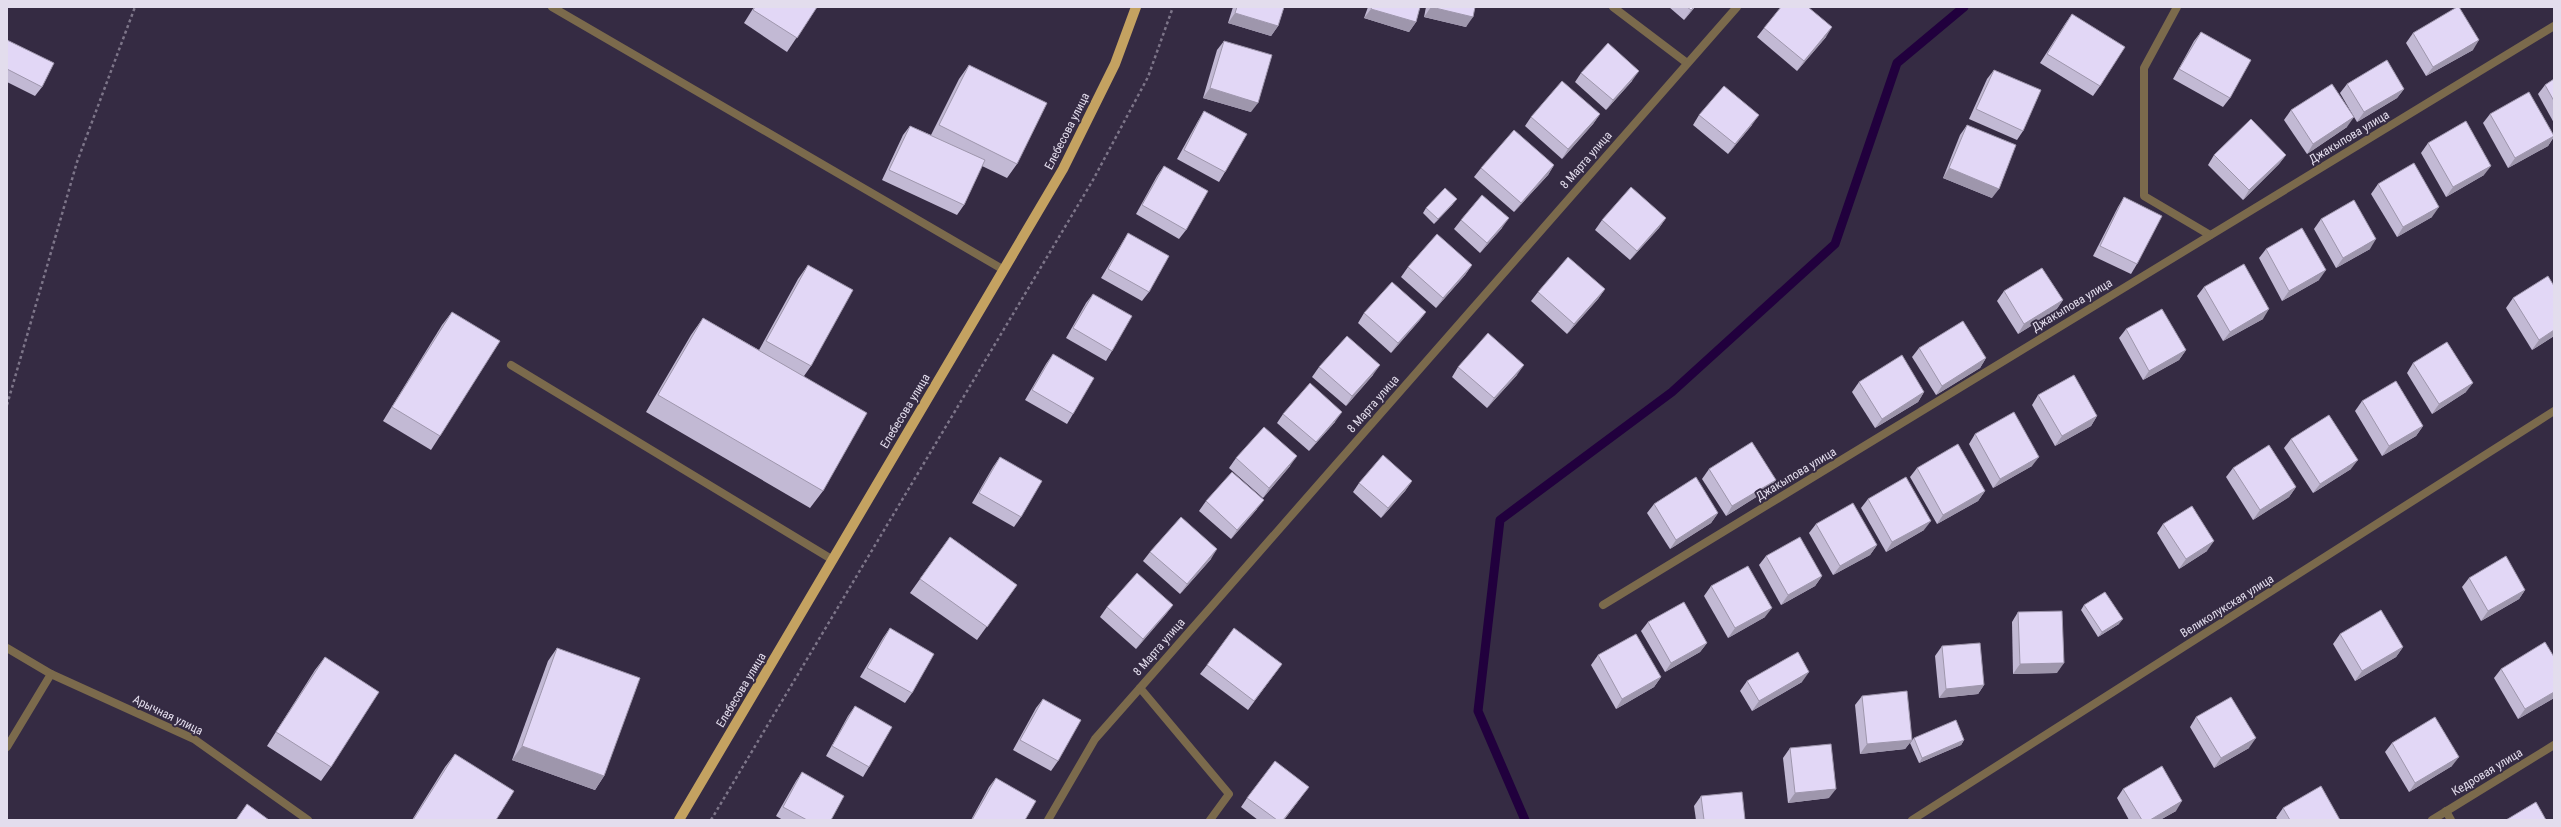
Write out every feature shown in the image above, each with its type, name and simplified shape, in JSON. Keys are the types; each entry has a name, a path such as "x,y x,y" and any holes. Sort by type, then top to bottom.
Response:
{"main road":[{"name":"Елебесова улица","path":"679,820 1063,169 1115,64 1136,7"}],"street":[{"path":"552,7 1004,270"},
{"path":"1613,7 1688,63"},
{"name":"8 Марта улица","path":"1210,820 1229,794 1140,688 1737,7"},
{"path":"2176,7 2144,68 2144,196 2210,235"},
{"name":"Джакыпова улица","path":"1603,605 2554,26"},
{"path":"511,365 833,560"},
{"name":"Великолукская улица","path":"1912,820 2554,411"},
{"name":"Арычная улица","path":"7,648 51,674 194,739 308,820"},
{"path":"7,747 51,674"},
{"path":"1048,820 1095,739 1140,688"},
{"name":"Кедровая улица","path":"2432,820 2554,745"},
{"path":"2446,811 2451,820"}],"path":[{"path":"7,405 77,162 135,7"},
{"path":"711,820 1093,180 1148,77 1174,7"}],"building":[{"path":"755,7 817,7 797,38 753,10"},
{"path":"1237,7 1284,7 1278,26 1235,13"},
{"path":"1372,7 1420,7 1416,22 1371,9"},
{"path":"1431,7 1475,7 1473,17"},
{"path":"1687,7 1694,7 1691,10"},
{"path":"1781,7 1808,7 1832,27 1804,61 1764,28"},
{"path":"2459,7 2479,40 2433,67 2413,33"},
{"path":"2072,14 2125,47 2100,86 2047,54"},
{"path":"2201,32 2251,60 2230,98 2179,69"},
{"path":"7,40 54,63 42,87 7,69"},
{"path":"1224,41 1272,55 1258,103 1210,88"},
{"path":"1608,43 1639,71 1613,100 1581,73"},
{"path":"2387,60 2404,89 2364,112 2347,84"},
{"path":"969,65 1047,103 1017,164 939,125"},
{"path":"1994,70 2041,90 2023,131 1976,109"},
{"path":"2554,79 2554,101 2545,85"},
{"path":"1562,81 1600,114 1568,149 1531,117"},
{"path":"2332,84 2354,117 2313,144 2291,110"},
{"path":"1724,86 1759,115 1735,144 1699,115"},
{"path":"2529,92 2554,136 2515,158 2490,114"},
{"path":"1204,111 1247,134 1225,172 1184,150"},
{"path":"2251,119 2286,155 2249,190 2214,155"},
{"path":"2466,121 2491,166 2453,187 2428,143"},
{"path":"1967,125 2016,145 1999,189 1949,168"},
{"path":"910,126 985,160 964,205 889,170"},
{"path":"1514,130 1554,165 1521,203 1481,168"},
{"path":"2414,163 2439,207 2403,227 2378,184"},
{"path":"1164,166 1208,191 1186,230 1142,205"},
{"path":"1631,187 1666,218 1637,251 1602,220"},
{"path":"1445,188 1457,199 1438,219 1426,208"},
{"path":"1482,195 1509,218 1487,243 1461,220"},
{"path":"2124,197 2162,216 2137,264 2100,246"},
{"path":"2354,200 2376,239 2343,258 2321,219"},
{"path":"2302,228 2326,270 2289,291 2266,249"},
{"path":"1128,233 1169,256 1149,292 1108,269"},
{"path":"1437,234 1472,265 1443,298 1408,267"},
{"path":"1568,257 1605,289 1574,324 1538,292"},
{"path":"2244,264 2269,309 2230,332 2204,287"},
{"path":"808,265 853,290 811,366 766,341"},
{"path":"2042,268 2063,300 2024,324 2004,291"},
{"path":"2548,276 2554,286 2554,330 2539,340 2513,298"},
{"path":"1392,282 1426,312 1398,343 1364,313"},
{"path":"1093,294 1132,316 1112,351 1073,328"},
{"path":"2162,309 2186,350 2149,371 2126,329"},
{"path":"452,312 500,341 440,436 392,407"},
{"path":"703,318 867,413 823,491 658,395"},
{"path":"1963,321 1986,358 1942,386 1919,348"},
{"path":"1488,333 1524,365 1494,398 1458,367"},
{"path":"1347,336 1380,365 1352,396 1319,367"},
{"path":"2447,342 2473,383 2439,404 2413,363"},
{"path":"1053,354 1094,378 1073,414 1032,390"},
{"path":"1902,355 1924,392 1882,419 1859,382"},
{"path":"2074,375 2097,416 2062,436 2038,395"},
{"path":"2396,381 2423,426 2389,446 2362,401"},
{"path":"1310,383 1342,412 1316,442 1283,414"},
{"path":"2014,412 2039,457 2000,479 1975,434"},
{"path":"2329,415 2358,460 2320,484 2291,439"},
{"path":"1264,427 1297,456 1269,488 1236,458"},
{"path":"1752,442 1776,480 1732,506 1709,469"},
{"path":"1958,444 1985,491 1943,515 1917,468"},
{"path":"2269,445 2296,487 2260,510 2233,468"},
{"path":"1383,455 1412,481 1388,508 1359,483"},
{"path":"1000,457 1042,481 1021,517 979,493"},
{"path":"1232,472 1264,500 1237,530 1206,501"},
{"path":"1696,477 1718,513 1676,540 1654,504"},
{"path":"1906,477 1931,521 1892,542 1868,499"},
{"path":"1853,503 1877,545 1840,566 1816,524"},
{"path":"2192,506 2214,541 2186,559 2163,524"},
{"path":"1181,517 1217,549 1187,584 1150,552"},
{"path":"950,537 1017,585 987,627 920,579"},
{"path":"1800,537 1822,576 1788,595 1766,556"},
{"path":"2506,556 2525,590 2488,611 2469,578"},
{"path":"1748,566 1772,608 1735,628 1711,586"},
{"path":"1137,573 1173,605 1143,639 1107,607"},
{"path":"2105,592 2123,619 2102,632 2084,605"},
{"path":"1684,602 1707,643 1671,663 1648,622"},
{"path":"2381,610 2403,647 2362,671 2340,634"},
{"path":"2062,611 2064,663 2020,664 2018,612"},
{"path":"890,628 934,654 912,693 867,668"},
{"path":"1234,628 1282,664 1254,701 1207,665"},
{"path":"1636,634 1661,677 1622,699 1598,655"},
{"path":"2545,642 2554,657 2554,692 2525,709 2501,669"},
{"path":"1980,643 1984,685 1946,689 1942,646"},
{"path":"557,648 640,678 604,776 522,746"},
{"path":"1798,652 1809,672 1759,701 1747,681"},
{"path":"325,657 379,692 331,767 276,732"},
{"path":"1907,691 1912,740 1867,744 1862,696"},
{"path":"2231,697 2256,738 2221,758 2196,717"},
{"path":"1043,699 1081,720 1058,761 1020,740"},
{"path":"855,706 892,727 869,767 832,746"},
{"path":"2435,717 2459,757 2415,783 2392,743"},
{"path":"1956,720 1964,740 1922,758 1914,738"},
{"path":"1831,744 1836,789 1795,793 1790,748"},
{"path":"455,754 514,791 496,820 413,820"},
{"path":"1275,761 1309,787 1283,820 1277,820 1247,798"},
{"path":"2162,766 2182,801 2150,820 2142,820 2123,789"},
{"path":"802,772 844,796 831,820 807,820 783,807"},
{"path":"996,778 1036,801 1025,820 972,820"},
{"path":"2321,786 2340,820 2290,820 2283,808"},
{"path":"1742,792 1745,820 1704,820 1701,796"},
{"path":"2536,802 2546,820 2506,820"},
{"path":"247,804 269,820 236,820"}],"waterway":[{"path":"1525,820 1478,711 1500,520 1672,392 1835,244 1897,63 1964,7"}]}
